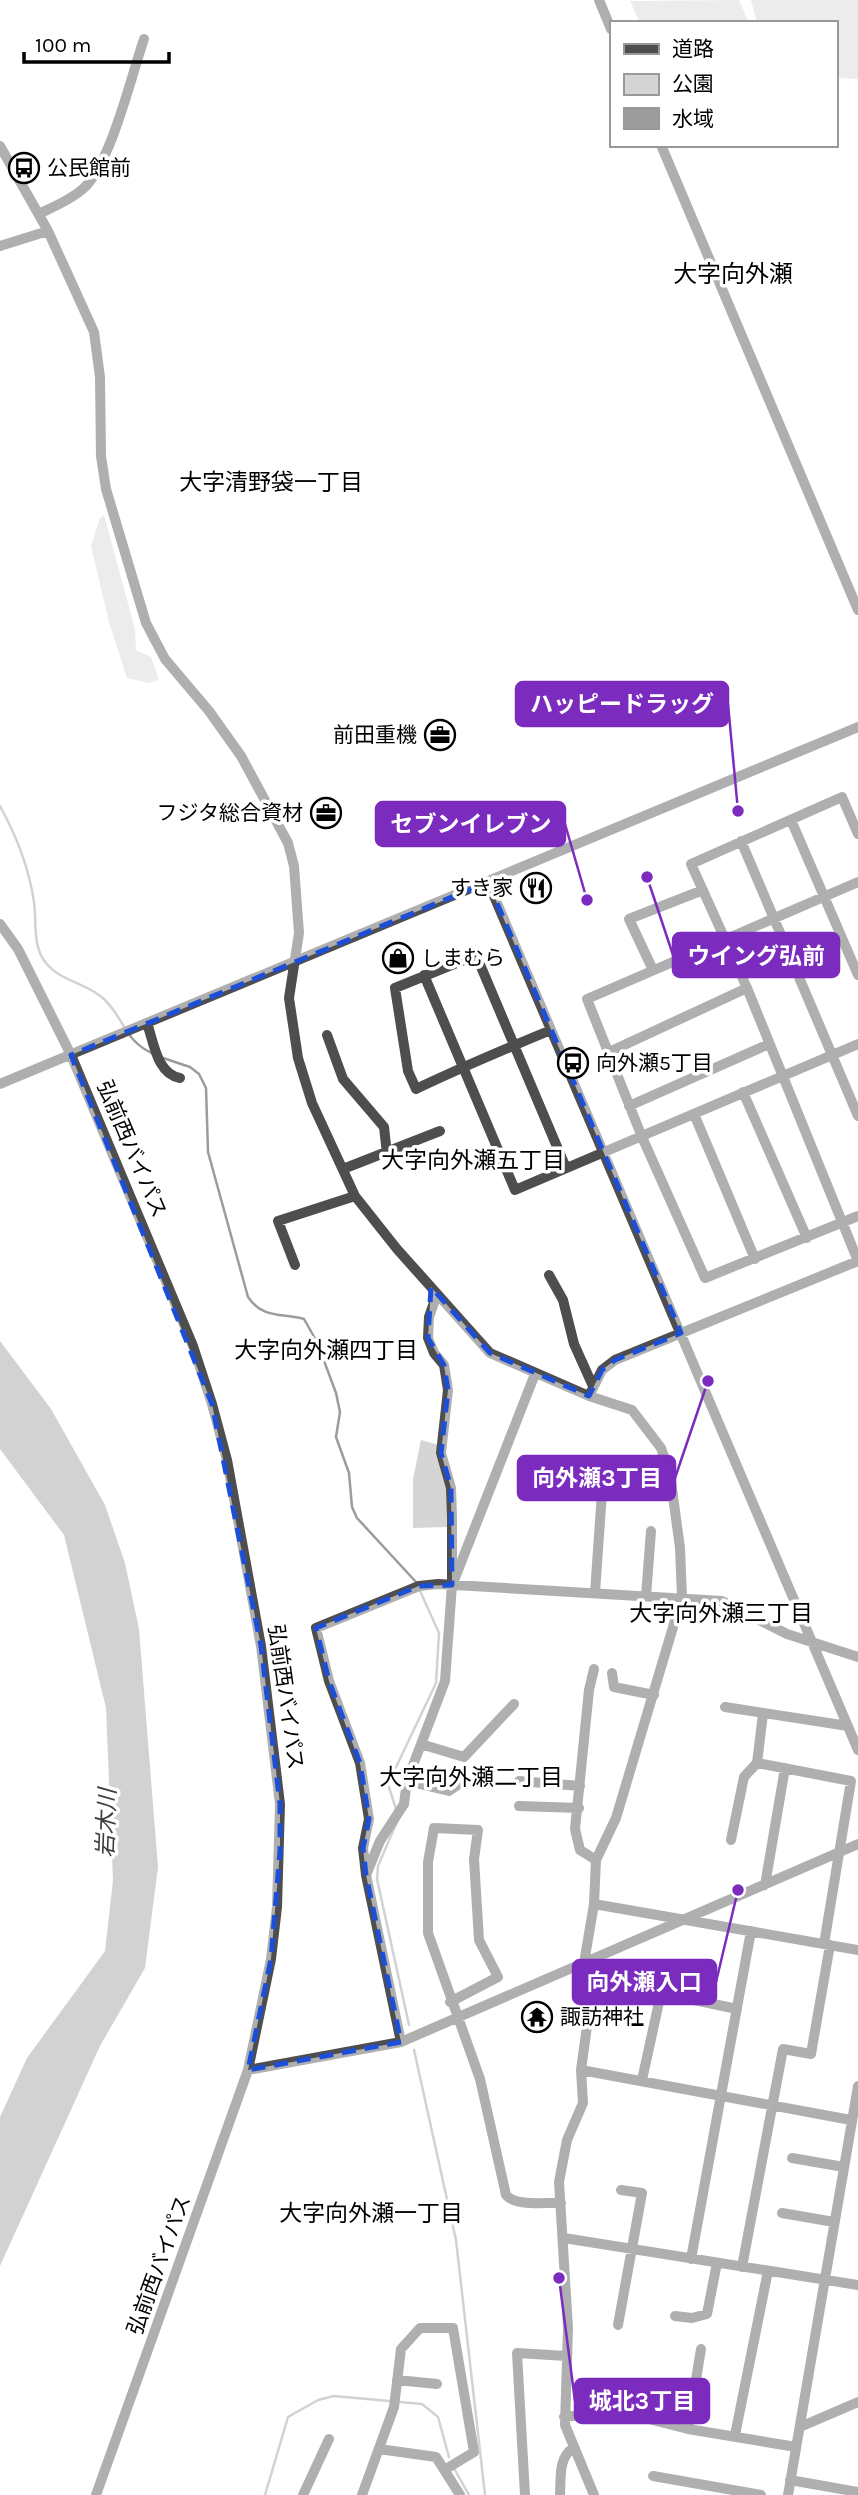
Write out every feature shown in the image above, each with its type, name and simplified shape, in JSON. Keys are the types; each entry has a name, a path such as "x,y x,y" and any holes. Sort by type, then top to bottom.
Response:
{"street":[{"path":"599,0 610,27"},
{"path":"39,214 74,195 94,176 112,133 144,39"},
{"path":"0,146 4,158 48,231 94,331 100,376 101,456 106,489 146,623 165,659 209,711 240,756 285,836 293,866 299,933 289,998 298,1058 312,1103 355,1196 397,1249 490,1353 589,1396 632,1410 647,1426 661,1448 677,1510 682,1597 616,1818 596,1860 594,1904 584,1963 589,2012 581,2070 583,2103 567,2140 559,2182 565,2238 564,2417 594,2495"},
{"path":"662,147 858,610"},
{"path":"0,246 48,231"},
{"path":"0,1084 858,727"},
{"path":"589,1396 592,1384 602,1370 615,1360 858,1261 780,1076 747,988 691,864 842,797 858,834"},
{"path":"791,820 858,975"},
{"path":"741,841 858,1116"},
{"path":"488,882 858,1750"},
{"path":"858,882 587,999 642,1137 705,1278 858,1216"},
{"path":"653,970 629,919 703,890"},
{"name":"弘前西バイパス","path":"0,924 18,949 71,1055 182,1321 212,1404 227,1460 261,1646 280,1804 280,1851 271,1958 248,2070 96,2495"},
{"path":"551,1030 514,1045 462,1067 416,1089 408,1071 395,988 476,955 514,1045 566,1168"},
{"path":"424,975 515,1190 858,1044"},
{"path":"609,1052 747,988"},
{"path":"147,1023 163,1068 170,1077 180,1078"},
{"path":"327,1035 343,1079 384,1127 387,1154"},
{"path":"629,1106 769,1044"},
{"path":"743,1093 807,1238"},
{"path":"694,1114 755,1259"},
{"path":"342,1169 387,1154 440,1131"},
{"path":"295,1265 278,1221 355,1196"},
{"path":"549,1275 563,1300 573,1344 592,1384"},
{"path":"366,1875 393,1818 404,1804 407,1781 424,1745 445,1681 452,1585 451,1488 441,1453 448,1390 444,1365 434,1353 428,1338 429,1317 437,1294"},
{"path":"452,1585 535,1374"},
{"path":"595,1593 602,1492"},
{"path":"646,1596 651,1531"},
{"path":"401,2042 366,1875 363,1848 369,1819 366,1791 360,1763 329,1681 316,1628 419,1586 452,1585 682,1597 722,1601 813,1643 858,1657"},
{"path":"593,1669 579,1786 577,1842 580,1850 596,1860"},
{"path":"611,1673 614,1687 654,1695"},
{"path":"424,1745 464,1757 514,1704"},
{"path":"725,1707 848,1726"},
{"path":"731,1840 744,1777 757,1763 763,1714"},
{"path":"742,2267 783,2049 811,2054 851,1781 757,1763"},
{"path":"765,1885 785,1768"},
{"path":"407,1781 449,1791 465,1780"},
{"path":"519,1781 579,1786"},
{"path":"519,1806 579,1808"},
{"path":"450,2002 498,1977 479,1940 474,1859 478,1830 434,1828 428,1862 428,1933 450,2002 480,2079 506,2195 510,2200 520,2202 561,2203"},
{"path":"248,2070 401,2042 858,1844"},
{"path":"594,1904 858,1950"},
{"path":"691,2259 751,1931"},
{"path":"642,2080 661,1993 737,2010"},
{"path":"581,2070 851,2120"},
{"path":"788,2495 858,2086"},
{"path":"792,2158 844,2167"},
{"path":"618,2325 642,2193 621,2190"},
{"path":"782,2213 834,2222"},
{"path":"565,2238 858,2285"},
{"path":"675,2316 692,2318 707,2314 717,2263"},
{"path":"735,2435 768,2271"},
{"path":"362,2495 395,2404 401,2349 420,2328 433,2326 453,2328 474,2452 446,2469"},
{"path":"688,2429 701,2349"},
{"path":"525,2495 517,2353 566,2356"},
{"path":"397,2380 437,2384"},
{"path":"800,2427 858,2402"},
{"path":"564,2417 610,2412 688,2429 796,2447"},
{"path":"303,2495 329,2439"},
{"path":"560,2495 562,2460 568,2451 574,2448"},
{"path":"379,2449 436,2457 460,2495"},
{"path":"653,2476 761,2495"},
{"path":"790,2480 858,2492"}],"highlighted area":[{"path":"488,882 681,1333 615,1360 602,1370 589,1396 490,1353 431,1287 428,1338 444,1365 448,1390 441,1453 451,1488 452,1585 419,1586 316,1628 329,1681 360,1763 369,1819 363,1848 366,1875 401,2042 248,2070 271,1959 280,1851 280,1804 261,1646 212,1404 71,1055"}],"green space":[{"path":"739,0 748,21 639,21 630,1"},
{"path":"751,0 858,0 858,79 837,78 837,21 756,21"},
{"path":"104,515 135,629 136,650 151,657 159,680 149,683 127,678 109,622 91,546 100,518"},
{"path":"421,1440 439,1445 447,1488 448,1527 413,1528 413,1479"}],"water":[{"name":"岩木川","path":"0,1341 51,1409 105,1505 125,1563 139,1629 158,1867 145,1968 100,2046 0,2266 0,2117 27,2058 105,1951 113,1880 106,1708 64,1535 0,1449"}],"waterway":[{"path":"0,806 29,877 37,942 46,963 59,974 98,994 112,1008 131,1037 154,1054"},
{"path":"163,1058 190,1067 199,1074 206,1088 208,1152 248,1297 266,1312 304,1319 317,1342 336,1393 340,1412 336,1437 349,1473 352,1507 357,1518 416,1582 439,1633 436,1683 388,1784 396,1809"},
{"path":"397,1822 378,1866 377,1879 409,2025"},
{"path":"414,2050 456,2240 485,2495"},
{"path":"265,2495 288,2417 318,2400 334,2396 422,2404 438,2417 449,2457"},
{"path":"455,2470 469,2495"}],"place":[{"name":"公民館前","path":"24,168"},
{"name":"前田重機","path":"440,735"},
{"name":"ハッピードラッグ","path":"738,811"},
{"name":"フジタ総合資材","path":"326,813"},
{"name":"ウイング弘前","path":"647,877"},
{"name":"すき家","path":"536,888"},
{"name":"セブンイレブン","path":"587,900"},
{"name":"しまむら","path":"398,958"},
{"name":"向外瀬5丁目","path":"573,1063"},
{"name":"向外瀬3丁目","path":"708,1381"},
{"name":"向外瀬入口","path":"738,1890"},
{"name":"諏訪神社","path":"537,2017"},
{"name":"城北3丁目","path":"559,2278"}],"district":[{"name":"大字向外瀬","path":"733,274"},
{"name":"大字清野袋一丁目","path":"271,482"},
{"name":"大字向外瀬五丁目","path":"473,1160"},
{"name":"大字向外瀬四丁目","path":"326,1350"},
{"name":"大字向外瀬三丁目","path":"721,1613"},
{"name":"大字向外瀬二丁目","path":"471,1777"},
{"name":"大字向外瀬一丁目","path":"371,2213"}]}
